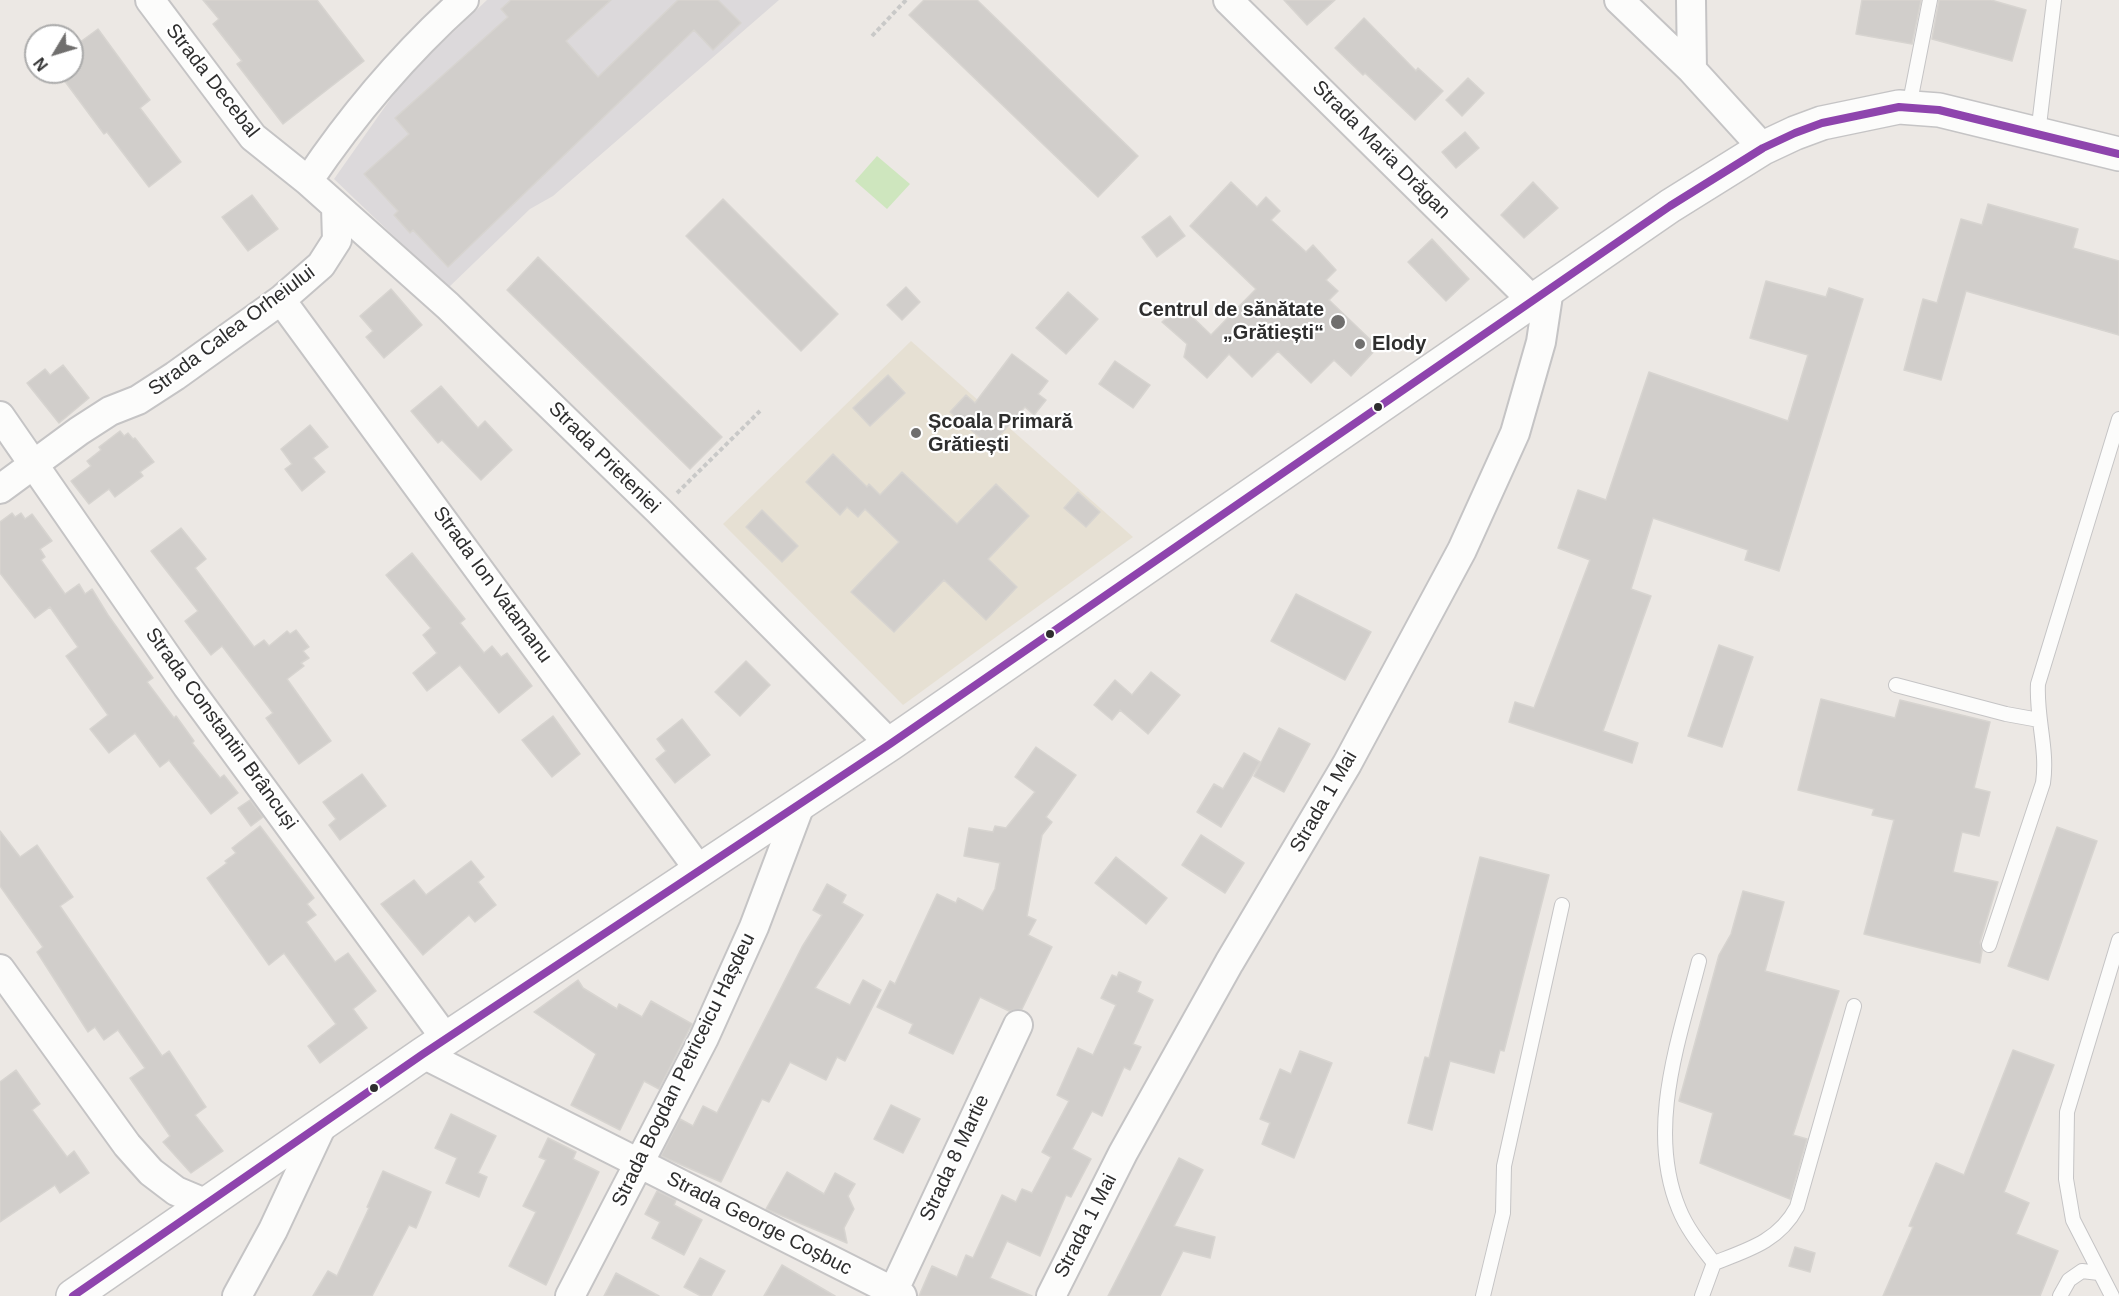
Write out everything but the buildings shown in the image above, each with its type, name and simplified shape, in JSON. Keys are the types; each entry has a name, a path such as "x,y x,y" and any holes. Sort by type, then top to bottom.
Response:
{"street":[{"name":"Strada Decebal","path":"150,0 253,137 308,181"},
{"path":"308,181 368,98 427,33 464,0"},
{"name":"Strada Maria Drăgan","path":"1228,0 1541,295"},
{"path":"1619,0 1692,70 1763,148"},
{"path":"1691,0 1692,70"},
{"path":"73,1296 324,1121 890,744 1670,206 1763,148 1822,123 1899,107 1909,107 1939,110 2119,154"},
{"name":"Strada Prieteniei","path":"308,181 448,306 659,512 890,744"},
{"name":"Strada Calea Orheiului","path":"0,489 110,411 138,400 175,376 281,300 321,265 337,240 336,207"},
{"name":"Strada 1 Mai","path":"1051,1296 1123,1153 1229,963 1347,764 1462,550 1515,433 1541,342 1541,295"},
{"name":"Strada Ion Vatamanu","path":"281,300 700,872"},
{"name":"Strada Constantin Brâncuși","path":"0,416 435,1047"},
{"name":"Strada Bogdan Petriceicu Hașdeu","path":"570,1296 704,1038 740,958 800,805"},
{"path":"0,969 127,1145 151,1172 177,1191 207,1204"},
{"name":"Strada 8 Martie","path":"882,1291 1018,1025"},
{"name":"Strada George Coșbuc","path":"435,1047 639,1162 882,1291"},
{"path":"237,1296 273,1230 324,1121"}],"lane":[{"path":"1909,107 1930,0"},
{"path":"2038,134 2054,0"},
{"path":"1989,945 2043,783 2046,762 2039,720 2038,684 2119,419"},
{"path":"1896,685 2006,714 2039,720"},
{"path":"1483,1296 1503,1213 1504,1167 1562,905"},
{"path":"2112,1296 2073,1220 2066,1179 2067,1113 2119,940"},
{"path":"1699,961 1668,1084 1665,1134 1668,1172 1678,1208 1692,1234 1714,1263"},
{"path":"1702,1296 1714,1263 1770,1239 1790,1221 1797,1207 1854,1006"},
{"path":"2060,1296 2069,1280 2082,1271 2099,1274"}],"path":[{"path":"872,36 906,0"},
{"path":"659,512 760,411"}],"shaded area":[{"path":"487,0 779,0 553,196 530,209 448,288 334,179 406,77"},
{"name":"Școala Primară Grătiești","path":"911,341 1133,537 903,705 723,524"}],"green space":[{"path":"877,156 910,184 887,209 855,181"}],"transit line":[{"path":"73,1296 423,1054 890,744 1670,206 1763,148 1822,123 1899,107 1939,110 2119,154"}],"place":[{"name":"Centrul de sănătate „Grătiești“","path":"1338,322"},
{"name":"Elody","path":"1360,344"},
{"name":"Școala Primară Grătiești","path":"916,433"}]}
